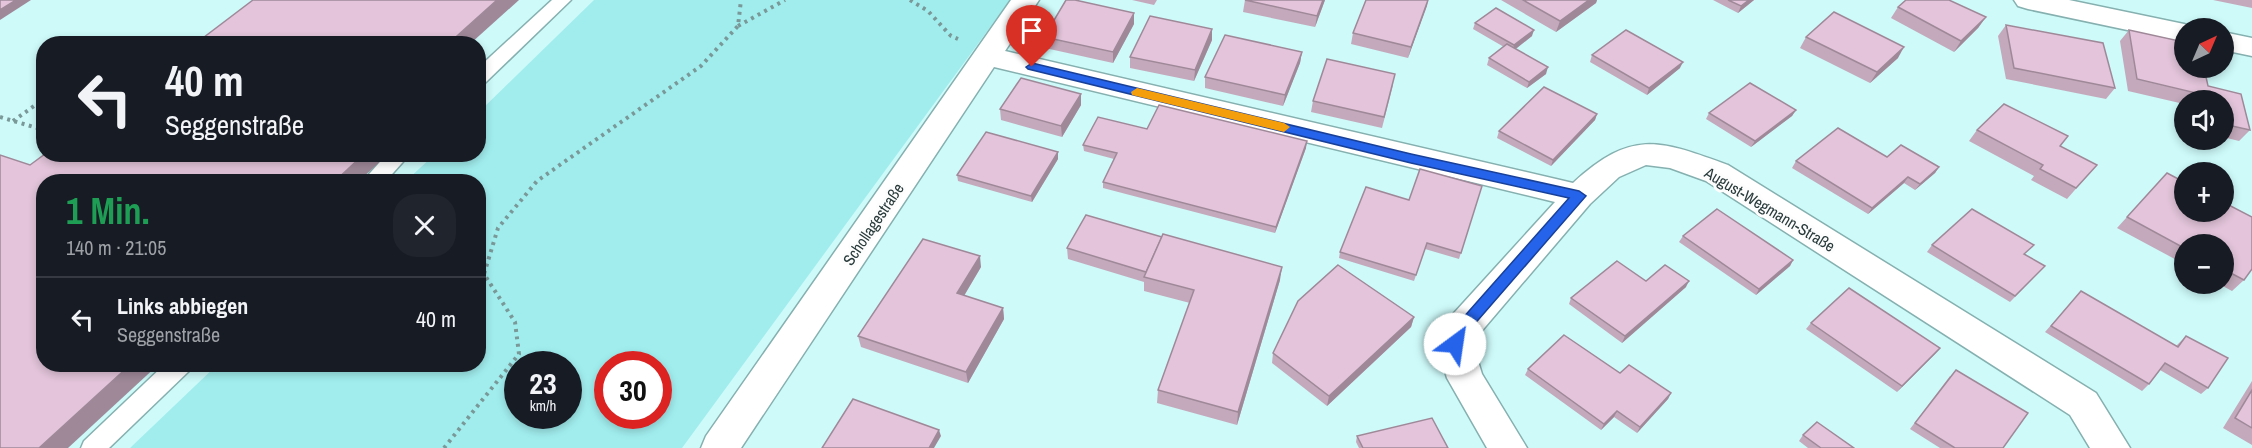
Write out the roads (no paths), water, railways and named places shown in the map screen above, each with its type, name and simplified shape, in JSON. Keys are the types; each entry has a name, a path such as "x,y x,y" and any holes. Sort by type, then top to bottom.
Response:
{"street":[{"name":"Schollagestraße","path":"720,448 1025,0"},
{"path":"2028,0 2174,31"},
{"path":"2234,43 2252,47"},
{"path":"988,56 1579,196"},
{"name":"August-Wegmann-Straße","path":"1508,448 1465,378 1455,344 1467,323 1579,196 1608,169 1643,154 1673,157 1717,174 2083,404 2111,448"}],"lane":[{"path":"486,72 562,0"},
{"path":"380,174 392,162"},
{"path":"93,448 173,372"}]}
